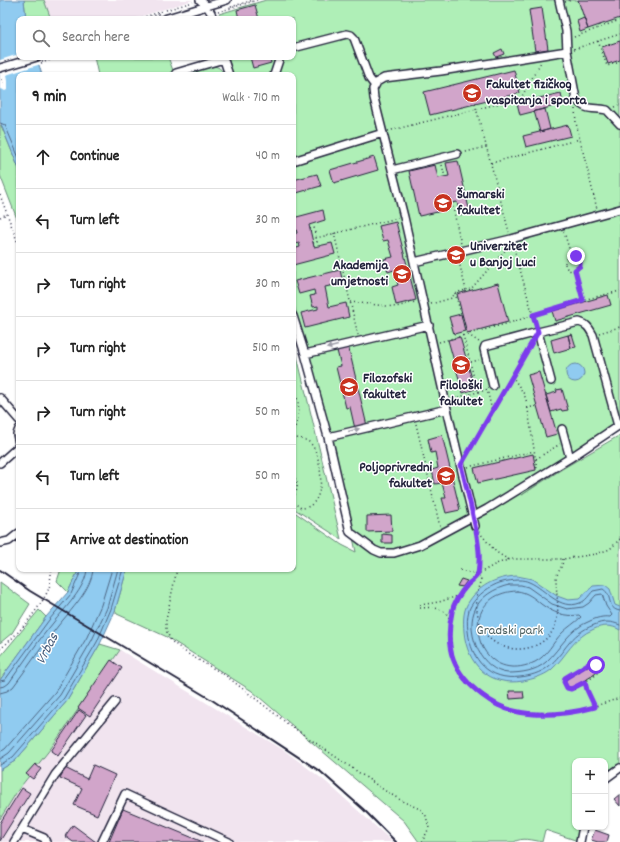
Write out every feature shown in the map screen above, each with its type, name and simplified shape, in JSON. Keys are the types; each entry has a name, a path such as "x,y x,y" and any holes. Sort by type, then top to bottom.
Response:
{"street":[{"path":"200,0 207,6 213,16"},
{"path":"174,16 227,0"},
{"path":"559,0 566,31 567,51 576,99 586,108 607,110 620,124"},
{"path":"296,47 347,34 351,35 354,38 369,78 375,86"},
{"path":"476,526 446,409 424,303 373,89 377,82 384,78 441,71 567,51"},
{"path":"0,68 27,60"},
{"path":"179,72 217,60"},
{"path":"224,60 228,72"},
{"path":"275,72 279,60"},
{"path":"296,160 383,133"},
{"path":"392,170 457,154"},
{"path":"414,262 511,239 620,209"},
{"path":"296,326 328,436 350,532 358,540 380,553 388,554 400,552 420,545 539,477 619,425 593,335 584,323 579,322 485,346 484,349 490,388"},
{"path":"305,354 428,324"},
{"path":"538,332 551,381"},
{"path":"0,398 16,417"},
{"path":"328,436 446,409"},
{"path":"562,429 570,458"},
{"path":"0,463 16,448"},
{"path":"0,543 9,541 16,535"},
{"path":"14,842 55,775 115,702"},
{"path":"608,777 620,768"},
{"path":"102,842 125,794 229,842"},
{"path":"22,829 44,838 46,842"},
{"path":"581,842 583,830"}],"path":[{"path":"148,16 200,0"},
{"path":"213,16 248,1 257,0"},
{"path":"566,39 620,20"},
{"path":"567,51 620,34"},
{"path":"598,41 607,66 620,62"},
{"path":"383,133 521,98 545,55"},
{"path":"2,79 4,86"},
{"path":"576,99 576,123 598,215"},
{"path":"474,104 511,239"},
{"path":"490,163 580,139"},
{"path":"457,154 486,147"},
{"path":"441,158 445,177"},
{"path":"0,195 1,202 16,238"},
{"path":"452,203 466,290"},
{"path":"0,217 7,214"},
{"path":"316,238 404,217"},
{"path":"562,225 570,255"},
{"path":"310,229 314,228 317,242 313,243"},
{"path":"334,233 360,341"},
{"path":"455,292 471,288 512,242 538,332 492,410 461,467"},
{"path":"570,255 576,256 580,261 580,266 575,270 570,270 566,266 565,261 570,255"},
{"path":"575,270 583,300"},
{"path":"432,343 509,323 583,300 620,291"},
{"path":"350,302 396,307 452,298 455,292"},
{"path":"455,292 467,334 485,346"},
{"path":"593,335 620,327"},
{"path":"463,335 469,363 478,392"},
{"path":"469,363 486,358"},
{"path":"512,376 524,394 539,477"},
{"path":"445,401 490,388 492,410"},
{"path":"296,393 299,414 296,426"},
{"path":"527,408 537,406"},
{"path":"414,416 442,533"},
{"path":"296,438 305,440 310,443 313,448 320,464 321,487 316,498 309,507 302,508 296,504"},
{"path":"535,459 565,441"},
{"path":"461,467 534,451"},
{"path":"296,480 298,484 296,492"},
{"path":"476,526 482,536 496,552 509,560"},
{"path":"476,526 480,558 478,574 481,579 478,591 477,610 482,628 492,641 498,645 510,649 518,649 536,645 549,636 557,621 556,579 564,559"},
{"path":"450,622 454,604 460,595 478,574 496,564 509,560 564,559 596,554 610,549 620,538"},
{"path":"460,570 478,574"},
{"path":"0,649 7,644 37,609 50,587 52,572"},
{"path":"176,572 166,620 166,630 171,641 188,654 225,675 288,724 387,792 422,810 426,816 429,828 422,842"},
{"path":"460,595 440,602 420,606 442,610 448,615 450,622 451,653 460,675 468,684 491,701 512,711 538,714 572,712 595,707 620,698"},
{"path":"588,664 594,664 597,667 597,673 585,681 571,689 567,688 564,682 565,678 588,664"},
{"path":"585,681 587,690 595,707"}],"shaded area":[{"path":"44,0 193,0 142,16 50,16"},
{"path":"120,650 285,751 325,781 393,842 0,842 0,819 18,790 51,748"}],"green space":[{"path":"24,0 44,0 50,16 26,16"},
{"name":"Gradski park","path":"266,0 620,0 620,430 581,454 522,495 562,469 620,435 620,764 608,770 608,758 572,758 572,830 580,830 578,841 545,830 542,842 524,839 514,842 419,842 404,821 252,691 165,636 117,614 115,611 126,572 296,572 296,513 342,545 356,552 343,490 296,312 296,72 232,72 229,60 296,60 296,16 217,16 219,14"},
{"path":"95,60 169,60 174,72 97,72"},
{"path":"212,66 220,68 222,72 194,72"},
{"path":"1,125 16,162 16,216 0,175"},
{"path":"296,352 297,356 341,539 296,510"},
{"path":"60,572 78,572 68,592 57,581"},
{"path":"0,582 30,604 12,633 0,643"},
{"path":"39,610 46,617 0,680 0,657"},
{"path":"100,644 120,650 51,748 18,790 0,819 0,770 15,761 67,701"}],"water":[{"path":"0,0 24,0 26,16 16,16 16,60 26,60 39,65 41,72 16,72 16,162 0,122"},
{"path":"575,364 581,367 584,373 581,379 575,382 569,379 566,373 569,367"},
{"name":"Vrbas","path":"78,572 126,572 115,611 100,644 67,701 15,761 0,770 0,680 46,617 68,592"},
{"path":"517,576 532,579 557,596 568,600 579,599 593,586 605,585 610,589 615,605 620,607 620,630 611,626 604,626 586,633 575,642 557,665 545,674 538,677 523,681 511,682 490,677 475,663 466,644 464,632 465,611 474,594 490,582"}],"pier":[{"path":"16,55 16,60 40,60 41,64 6,75 8,87 5,91 0,88 0,60"}],"building":[{"path":"578,0 620,0 620,18 588,29"},
{"path":"255,5 258,16 238,16 237,10"},
{"path":"542,8 548,49 535,51 529,10"},
{"path":"584,18 588,29 580,32 577,21"},
{"path":"620,41 620,60 608,64 602,47"},
{"path":"502,49 504,54 496,57 494,53"},
{"path":"251,60 270,60 271,63 253,68"},
{"path":"514,70 520,93 430,115 424,92"},
{"path":"561,93 563,104 520,115 517,103"},
{"path":"545,109 550,129 540,132 534,111"},
{"path":"568,125 571,136 526,147 523,136"},
{"path":"374,157 378,170 334,183 330,170"},
{"path":"458,161 470,213 460,215 457,202 446,204 447,210 419,216 409,171 435,165 438,178 449,176 446,163"},
{"path":"317,174 321,186 296,193 296,179"},
{"path":"323,210 325,220 309,225 314,247 332,243 335,254 296,264 296,248 300,247 299,243 296,244 296,217"},
{"path":"396,222 416,300 396,305 392,287 398,285 394,270 388,272 384,259 393,257 388,240 383,241 379,226"},
{"path":"340,270 343,283 325,287 329,307 346,303 349,317 305,328 301,313 318,309 318,306 313,307 310,296 315,295 314,290 299,294 296,281"},
{"path":"498,283 508,322 467,333 457,294"},
{"path":"608,295 611,305 555,321 552,311"},
{"path":"461,314 465,331 454,334 449,317"},
{"path":"572,334 576,347 571,348 568,335"},
{"path":"568,335 571,348 554,353 551,340"},
{"path":"460,337 475,389 463,393 448,340"},
{"path":"348,345 367,426 355,429 350,407 346,408 336,367 341,366 336,347"},
{"path":"539,372 557,434 546,437 528,375"},
{"path":"562,389 568,410 562,411 561,409 551,412 546,395"},
{"path":"442,435 460,510 446,513 442,498 446,498 442,483 435,484 432,470 438,468 435,452 431,453 428,439"},
{"path":"533,454 536,470 478,483 474,468"},
{"path":"391,515 392,531 367,532 367,516"},
{"path":"382,534 392,535 392,543 382,543"},
{"path":"461,579 467,581 463,587 457,586"},
{"path":"111,660 122,668 90,716 78,708"},
{"path":"589,665 593,665 597,669 595,674 573,688 566,686 566,679"},
{"path":"509,691 523,691 524,698 510,699"},
{"path":"79,710 86,715 58,756 51,751"},
{"path":"35,764 41,769 33,779 26,774"},
{"path":"93,765 115,775 97,815 74,805 82,788 60,778 65,768 87,779"},
{"path":"22,788 30,793 0,841 0,823"},
{"path":"620,794 620,806 614,799"},
{"path":"123,809 203,842 109,842"},
{"path":"73,825 96,842 73,842 65,836"},
{"path":"595,830 609,835 607,842 591,840"}],"railway":[{"path":"0,570 30,591 212,700 321,772 363,809 396,842"}],"place":[{"name":"Fakultet fizičkog vaspitanja i sporta","path":"472,93"},
{"name":"Šumarski fakultet","path":"443,203"},
{"name":"Univerzitet u Banjoj Luci","path":"456,255"},
{"name":"Akademija umjetnosti","path":"402,274"},
{"name":"Filološki fakultet","path":"461,365"},
{"name":"Filozofski fakultet","path":"349,387"},
{"name":"Poljoprivredni fakultet","path":"446,476"}],"route":[{"path":"576,256 580,259 580,266 575,270 583,300 533,315 538,332 461,465 476,526 480,558 478,574 454,604 450,622 450,643 451,653 455,664 460,675 468,684 484,697 499,706 512,711 524,713 549,714 572,712 595,707 585,682 574,689 569,689 565,686 564,680 588,664 596,665"}]}
